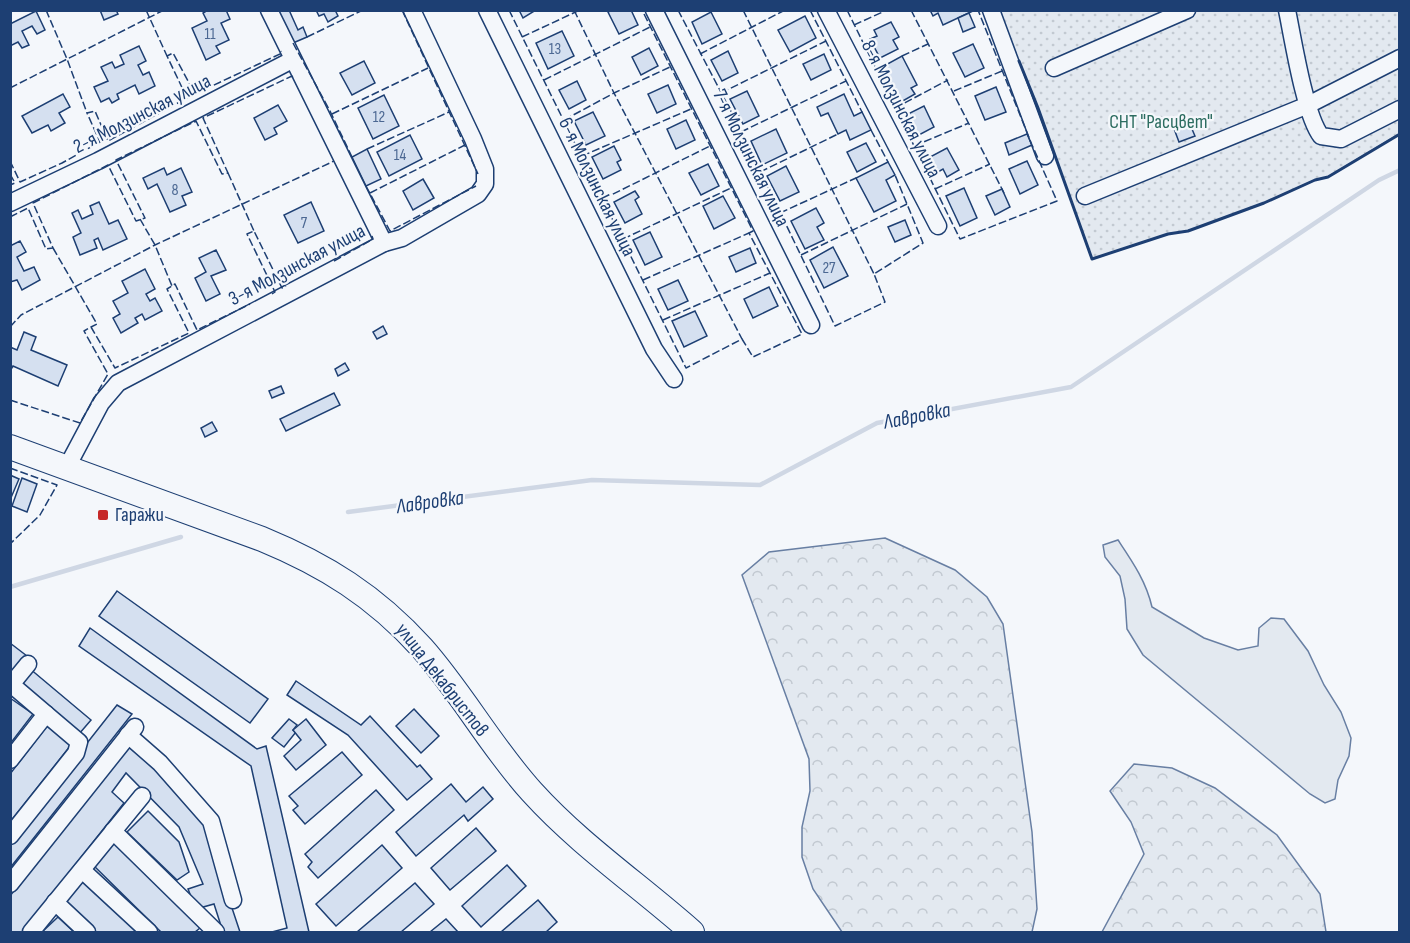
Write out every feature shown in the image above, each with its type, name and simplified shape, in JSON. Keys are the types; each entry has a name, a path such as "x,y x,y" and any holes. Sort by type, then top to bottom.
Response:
{"highway":[{"name":"улица Декабристов","path":"10,447 299,554 360,590 396,621 423,649 500,754 532,792 570,831 692,933"}],"street":[{"name":"3-я Молзинская улица","path":"67,467 101,403 118,382 384,243 269,10"},
{"path":"384,243 402,238 478,194 485,184 485,169 473,139 411,10"},
{"name":"6-я Молзинская улица","path":"487,10 654,349 674,379"},
{"name":"7-я Молзинская улица","path":"654,10 811,325"},
{"name":"8-я Молзинская улица","path":"826,10 938,226"},
{"path":"991,10 1045,156"},
{"path":"1054,68 1187,10"},
{"path":"1287,10 1308,105 1316,129 1322,136 1341,138 1400,109"},
{"path":"1085,196 1308,105 1400,58"},
{"name":"2-я Молзинская улица","path":"10,203 98,161 292,60"},
{"path":"10,836 76,753 79,742 11,685 28,664"},
{"path":"10,760 46,714"},
{"path":"10,884 132,731 211,821 233,900"},
{"path":"31,933 142,796"},
{"path":"113,831 216,933"},
{"path":"82,870 149,933"},
{"path":"55,902 87,933"}],"green space":[{"name":"СНТ \"Расцвет\"","path":"998,11 1399,11 1399,134 1328,177 1315,180 1264,203 1188,231 1168,234 1092,259 1038,108"},
{"path":"885,538 955,570 987,597 1003,624 1032,832 1037,909 1032,932 842,932 813,889 802,857 802,827 810,791 809,759 742,575 769,552"},
{"path":"1118,540 1142,580 1152,607 1204,638 1238,650 1258,646 1259,628 1271,618 1284,619 1308,651 1324,685 1341,712 1351,738 1349,756 1338,780 1335,799 1325,803 1310,794 1143,655 1127,629 1125,599 1120,576 1105,557 1103,545"},
{"path":"1134,764 1172,768 1215,788 1277,835 1320,894 1326,932 1102,932 1144,854 1131,822 1110,791"}],"building":[{"path":"100,10 116,10 118,14 104,20"},
{"path":"208,10 226,10 230,19 221,23 229,40 216,46 220,53 206,60 192,28 207,21 203,13"},
{"path":"277,10 289,10 298,30 303,27 307,37 293,43"},
{"path":"316,10 335,10 338,16 328,22 324,14 319,16"},
{"path":"519,10 536,10 523,18"},
{"path":"631,10 638,25 619,34 608,12"},
{"path":"930,10 975,10 943,25 938,13 933,16"},
{"path":"36,11 45,30 37,34 32,26 22,31 29,45 22,48 18,42 10,46 10,24"},
{"path":"711,12 722,34 702,44 692,22"},
{"path":"969,13 975,27 963,32 958,18"},
{"path":"805,16 816,38 790,52 778,30"},
{"path":"891,22 899,37 893,40 898,49 880,58 870,39 877,36 874,30"},
{"path":"562,31 574,56 548,69 536,43"},
{"path":"973,44 984,68 965,77 953,53"},
{"path":"139,46 146,61 138,65 143,75 149,72 155,86 139,94 135,85 117,94 119,99 112,103 109,98 101,102 94,87 108,81 101,67 112,62 115,68 124,64 120,55"},
{"path":"649,48 658,66 641,75 632,57"},
{"path":"728,51 738,73 722,81 711,60"},
{"path":"824,54 831,70 811,80 803,64"},
{"path":"902,56 917,85 911,88 915,94 901,102 882,67"},
{"path":"364,61 375,83 352,95 340,73"},
{"path":"577,81 586,100 569,109 559,90"},
{"path":"668,85 676,104 657,113 648,94"},
{"path":"996,87 1006,112 985,120 975,96"},
{"path":"747,91 759,116 743,124 730,99"},
{"path":"63,94 70,107 59,113 65,123 51,131 48,125 32,133 22,116"},
{"path":"844,94 854,116 862,112 871,130 850,140 846,130 838,134 828,113 821,116 817,107"},
{"path":"384,95 399,126 373,139 358,108"},
{"path":"278,105 287,121 274,128 277,134 265,140 254,118"},
{"path":"924,106 934,127 917,136 906,115"},
{"path":"593,112 605,136 586,145 574,121"},
{"path":"686,120 695,140 676,149 667,129"},
{"path":"1188,120 1195,136 1179,142 1173,126"},
{"path":"776,129 787,153 762,165 751,141"},
{"path":"1027,134 1032,145 1009,155 1005,143"},
{"path":"410,135 422,159 389,176 377,152"},
{"path":"866,143 876,162 857,172 847,152"},
{"path":"614,146 621,160 617,162 621,170 603,179 592,157"},
{"path":"947,148 959,170 947,177 943,169 938,172 930,157"},
{"path":"367,149 381,179 366,186 352,157"},
{"path":"1027,161 1038,185 1020,194 1009,169"},
{"path":"888,162 895,175 886,180 896,201 874,212 856,178"},
{"path":"708,164 719,186 701,195 689,173"},
{"path":"786,166 799,192 780,201 767,176"},
{"path":"164,168 167,175 181,168 192,192 182,196 186,205 170,212 157,184 148,189 143,178"},
{"path":"423,179 434,198 413,210 403,191"},
{"path":"964,188 977,218 960,226 946,196"},
{"path":"1002,189 1010,207 995,215 986,196"},
{"path":"635,191 639,197 635,200 642,214 625,223 614,202"},
{"path":"723,196 735,218 714,229 703,206"},
{"path":"99,202 109,224 118,220 127,239 103,250 98,238 94,240 97,248 80,255 73,237 81,233 72,213 78,210 82,219 93,214 90,206"},
{"path":"311,202 324,231 298,243 284,215"},
{"path":"816,208 824,223 817,227 824,240 805,249 791,221"},
{"path":"905,220 911,235 895,242 888,227"},
{"path":"650,232 662,257 645,265 633,240"},
{"path":"20,241 26,252 17,257 24,271 34,267 40,280 22,290 17,280 10,282 10,246"},
{"path":"833,247 848,276 824,288 810,260"},
{"path":"750,248 756,263 736,272 729,257"},
{"path":"216,250 226,270 211,276 220,294 206,301 195,278 206,272 199,258"},
{"path":"145,269 155,289 146,294 150,301 155,298 162,311 145,320 142,314 135,318 138,323 121,333 113,318 120,314 113,301 128,293 122,281"},
{"path":"678,280 688,301 668,310 658,289"},
{"path":"769,287 778,306 753,318 744,299"},
{"path":"695,311 707,336 684,347 672,321"},
{"path":"383,326 387,334 377,339 373,332"},
{"path":"24,332 36,337 31,350 67,365 58,386 13,366 10,371 10,347 17,350"},
{"path":"345,363 349,370 338,376 335,369"},
{"path":"281,386 284,393 272,398 269,391"},
{"path":"334,393 340,405 286,431 280,419"},
{"path":"212,422 217,431 205,437 201,428"},
{"path":"10,475 19,479 10,500"},
{"path":"22,478 37,484 27,512 12,506"},
{"path":"117,591 268,699 250,723 99,616"},
{"path":"90,628 257,749 266,746 309,932 272,932 287,928 251,766 79,646"},
{"path":"10,643 27,656 10,673"},
{"path":"29,668 91,720 79,734 17,682"},
{"path":"296,681 361,725 370,716 417,767 420,765 432,779 407,800 348,735 287,695"},
{"path":"10,698 33,714 10,744"},
{"path":"117,705 132,714 10,868 10,841"},
{"path":"414,709 439,736 421,753 396,726"},
{"path":"289,719 297,725 293,730 296,732 284,747 272,738"},
{"path":"306,719 326,745 296,770 284,756 301,740 293,730"},
{"path":"47,726 71,745 10,822 10,774"},
{"path":"131,744 202,818 240,932 223,932 214,904 196,909 188,889 203,884 179,827 126,773 112,792 124,803 22,932 10,932 10,896"},
{"path":"342,752 362,775 305,824 293,810 298,806 289,796"},
{"path":"451,784 466,802 483,787 493,799 468,821 464,815 416,856 396,832"},
{"path":"376,790 394,810 318,878 308,867 312,862 305,854"},
{"path":"148,811 179,842 189,872 177,880 127,832"},
{"path":"476,828 496,851 450,890 431,868"},
{"path":"114,842 200,928 195,932 161,932 92,864"},
{"path":"382,845 402,868 336,926 316,904"},
{"path":"507,865 526,886 481,927 462,906"},
{"path":"84,880 139,932 95,932 63,902"},
{"path":"415,883 434,904 401,932 357,932"},
{"path":"538,900 557,922 546,932 501,932"},
{"path":"58,917 74,932 42,932"},
{"path":"446,919 458,932 430,932"}],"waterway":[{"name":"Лавровка","path":"348,512 592,480 760,485 877,423 1071,387 1379,180 1400,170"},
{"name":"Лавровка","path":"10,587 181,537"}],"fence":[{"path":"46,10 87,113"},
{"path":"146,10 167,56"},
{"path":"10,88 164,10"},
{"path":"307,37 363,10"},
{"path":"402,10 478,174"},
{"path":"509,10 686,368 742,339 753,357 802,334 749,233 753,231 642,10"},
{"path":"574,10 614,93 742,339"},
{"path":"522,37 580,10"},
{"path":"678,10 735,119 835,326 885,302 874,274 923,243 895,175"},
{"path":"743,10 874,274"},
{"path":"700,54 785,10"},
{"path":"810,10 862,112"},
{"path":"847,10 960,239 1057,201 978,10"},
{"path":"854,25 887,10"},
{"path":"911,10 1004,193"},
{"path":"544,80 650,27"},
{"path":"721,93 826,41"},
{"path":"293,43 352,157"},
{"path":"902,56 928,44"},
{"path":"10,161 20,182 100,142 87,113 95,111 108,141 187,98 167,56 173,53 195,94 282,53 281,51"},
{"path":"564,120 670,67"},
{"path":"332,114 428,68"},
{"path":"954,91 1002,71"},
{"path":"10,217 28,208 46,249 53,248 33,203 108,165 136,221 145,218 116,160 196,121 222,174 228,173 203,118 292,76 293,78"},
{"path":"895,108 948,80"},
{"path":"741,132 846,81"},
{"path":"582,156 691,109"},
{"path":"367,149 449,112"},
{"path":"914,146 969,123"},
{"path":"871,130 888,162"},
{"path":"760,172 838,134"},
{"path":"370,193 465,145"},
{"path":"603,199 710,146"},
{"path":"10,327 21,315 155,245 334,161"},
{"path":"935,189 990,164"},
{"path":"228,173 254,231"},
{"path":"10,174 15,183 10,185"},
{"path":"780,213 856,178"},
{"path":"366,186 390,231 476,186"},
{"path":"623,239 731,188"},
{"path":"801,255 907,204"},
{"path":"140,219 155,245 172,286"},
{"path":"272,294 275,292 247,234 254,231 282,288 286,286"},
{"path":"643,280 749,233"},
{"path":"334,261 373,239 372,236"},
{"path":"53,248 97,324 91,327"},
{"path":"663,320 770,273"},
{"path":"10,400 80,423 108,374 84,331 91,327 115,368 189,333 167,289 175,284 197,330 250,304"},
{"path":"10,468 57,485 40,515 10,544"}],"wall":[{"path":"1019,61 1092,259 1168,234 1188,231 1264,203 1315,180 1328,177 1400,134"}],"place":[{"name":"Гаражи","path":"103,515"}]}
